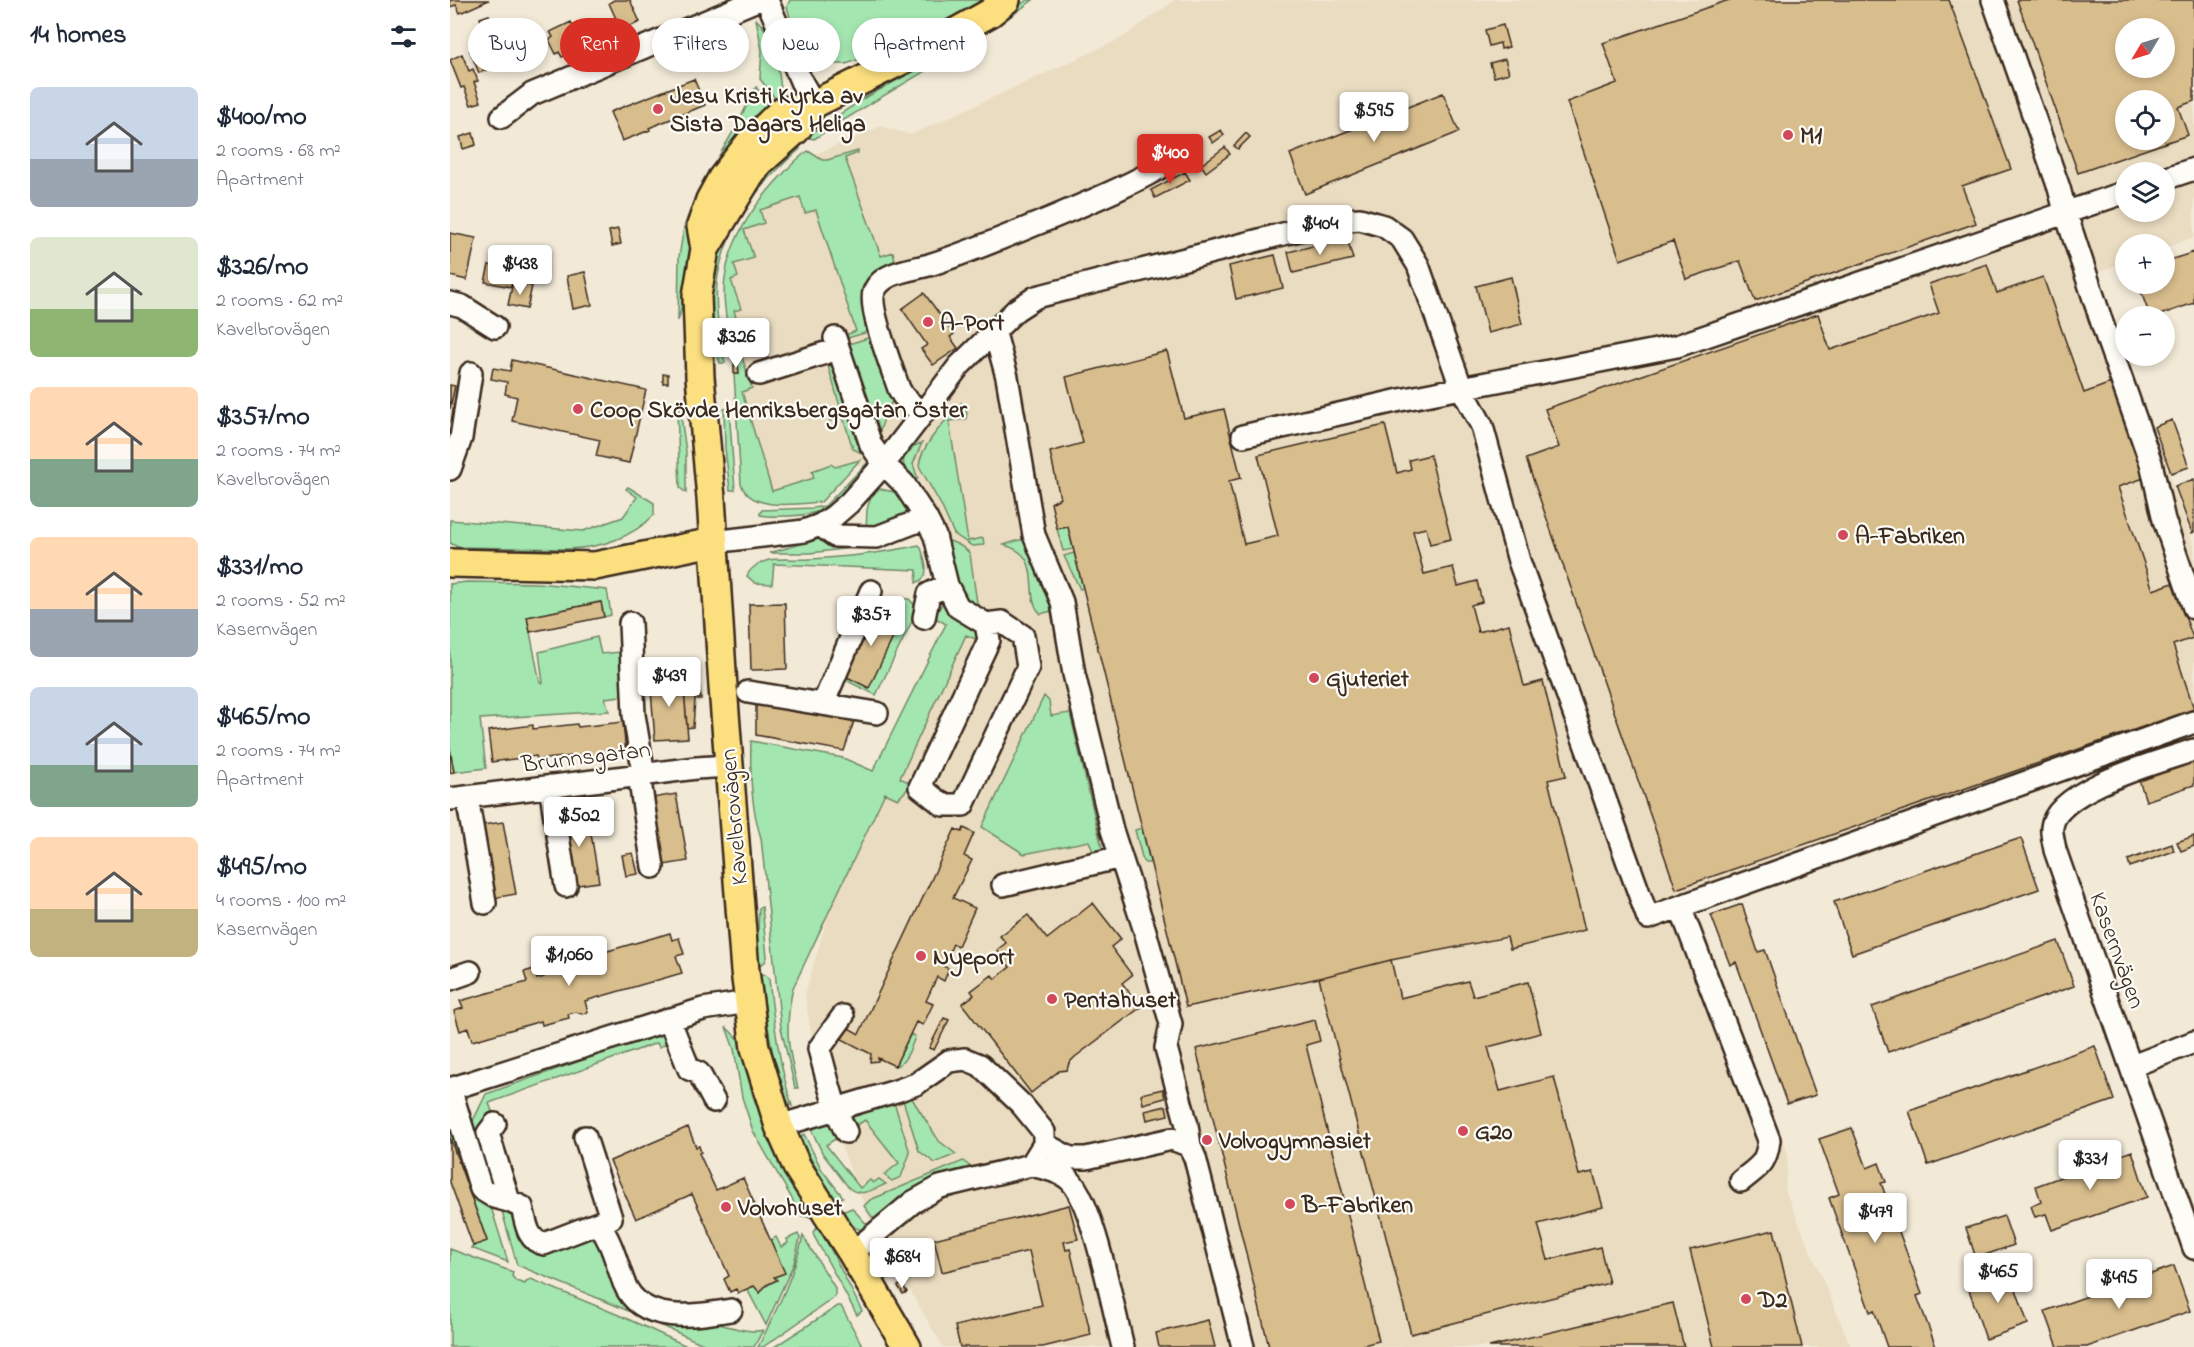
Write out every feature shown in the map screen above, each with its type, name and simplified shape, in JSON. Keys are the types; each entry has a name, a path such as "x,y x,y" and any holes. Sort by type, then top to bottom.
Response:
{"main road":[{"name":"Kavelbrovägen","path":"907,1347 798,1167 779,1126 755,1048 748,1002 711,498 699,377 697,296 705,249 701,226 710,200 722,178 751,141 781,112 814,104 923,50 990,13 1006,0"},
{"path":"450,563 595,566 713,542"}],"street":[{"path":"502,117 532,94 757,0"},
{"path":"767,0 801,81 814,104"},
{"path":"1993,0 2151,463 2164,520 2194,608"},
{"path":"922,414 899,389 875,314 872,295 877,286 890,276 979,248 1118,190 1144,178 1173,160"},
{"path":"2175,175 2194,169"},
{"path":"1243,436 1461,387 1677,346 2115,195"},
{"path":"713,542 779,535 804,531 820,525 849,503 884,464 959,366 994,330 1027,302 1044,293 1334,221 1360,219 1384,226 1402,239 1411,252 1432,302 1461,387 1482,426 1519,561 1648,918 2194,722"},
{"path":"450,303 462,306 495,327"},
{"path":"994,330 1007,378 1034,535 1062,602 1085,721 1112,830 1145,931 1171,1024 1166,1048 1243,1347"},
{"path":"759,374 836,344 871,445 884,464 904,484 926,518 935,536 947,585 958,607 986,624 1002,622 1023,636 1028,667 963,806 943,805 920,787 989,640 986,624"},
{"path":"450,469 461,438 471,373"},
{"path":"820,525 835,536 877,537 926,518"},
{"path":"924,618 929,594 947,585"},
{"path":"823,704 871,591"},
{"path":"630,623 634,715 653,867"},
{"path":"748,692 877,713"},
{"name":"Kasernvägen","path":"2194,750 2098,784 2071,800 2059,812 2052,827 2055,850 2194,1248"},
{"name":"Brunnsgatan","path":"458,798 706,766 729,766"},
{"path":"550,786 566,886"},
{"path":"458,798 485,903"},
{"path":"1003,885 1121,857"},
{"path":"1680,907 1769,1140 1767,1156 1761,1165 1741,1181"},
{"path":"450,979 470,972"},
{"path":"585,1137 611,1218 544,1244 537,1243 530,1235 522,1208 481,1189 450,1088 703,1009 748,1002"},
{"path":"843,1016 819,1049 833,1096 834,1108 846,1132"},
{"path":"669,1020 689,1069 699,1073 714,1101"},
{"path":"2132,1066 2194,1042"},
{"path":"779,1126 916,1084 949,1061 965,1059 980,1065 1022,1105 1044,1132 1044,1144 1031,1165"},
{"path":"495,1124 488,1133 509,1201"},
{"path":"1044,1144 1070,1158 1086,1158 1172,1139 1190,1146"},
{"path":"852,1253 913,1202 940,1188 1031,1165 1048,1169 1067,1177 1079,1190 1089,1213 1123,1347"},
{"path":"598,1223 607,1235 614,1251 625,1286 632,1297 643,1306 656,1312 688,1316 731,1310"}],"shaded area":[{"path":"1175,0 2194,0 2194,237 2175,244 2175,234 2115,234 2115,266 2098,272 2115,321 2115,366 2131,366 2194,546 2194,737 1697,912 1788,1154 1785,1190 1851,1347 943,1347 870,1221 819,1088 805,994 830,909 967,628 946,539 912,462 854,465 772,491 741,392 726,277 753,211 807,158 881,126 911,135 1122,38"}],"green space":[{"path":"790,0 988,0 956,18 852,18 852,62 846,64 840,64 840,18 790,18 787,7"},
{"path":"1027,0 1033,0 987,32 987,28"},
{"path":"756,19 761,25 761,45"},
{"path":"761,64 761,72 779,72 781,90 777,101 760,79"},
{"path":"911,72 923,72 814,139 806,137 863,99"},
{"path":"756,87 771,109 692,233 678,321 679,257 684,227 695,197 737,125"},
{"path":"796,145 800,149 759,190 729,238 718,275 716,297 725,363 720,363 711,330 709,301 713,268 721,245 757,183"},
{"path":"808,151 822,160 827,160 858,151 845,158 881,256 893,252 895,260 872,331 844,339 843,336 856,331 816,210 805,213 800,197 760,210 764,223 744,230 754,258 734,264 738,277 731,280 741,309 734,311 738,324 732,326 752,388 742,392 772,491 814,478 812,471 831,464 835,467 860,460 821,502 787,505 764,503 746,493 741,484 734,374 739,374 738,365 734,365 727,321 725,278 734,244 751,213 792,164"},
{"path":"874,336 895,398 887,409 877,440 846,345"},
{"path":"827,362 834,365 867,453 853,449 843,417 830,421 828,415 841,410"},
{"path":"961,403 967,412 966,419 949,421 968,541 983,538 984,545 972,546 954,534 919,466 929,441"},
{"path":"680,409 686,452 686,493 680,488 677,410"},
{"path":"724,409 729,409 735,490 730,490 725,448"},
{"path":"922,443 913,464 918,479 909,477 904,466 905,456 911,448"},
{"path":"869,461 869,469 843,496 826,508 804,515 760,515 762,510 825,506"},
{"path":"628,487 654,503 654,515 636,530 603,544 568,549 458,547 450,543 450,520 583,531 623,517 637,497 626,489"},
{"path":"880,489 899,493 906,506 906,516 866,531 867,510 871,495"},
{"path":"1068,527 1073,549 1063,551 1057,529"},
{"path":"819,539 851,543 859,547 810,553 769,553"},
{"path":"1023,539 1051,611 1041,614 1035,606 1029,567 1025,558 1017,550 1004,545"},
{"path":"944,540 958,545 970,554 978,610 960,596"},
{"path":"919,545 926,573 921,581 916,583 917,570 774,564 772,584 755,583 747,576 750,570 769,560 852,556"},
{"path":"1074,553 1083,588 1080,589 1064,556"},
{"path":"467,582 537,583 607,590 611,615 604,617 600,602 527,617 540,683 543,683 539,652 597,637 601,654 619,652 619,638 624,639 630,695 605,698 609,711 480,719 486,768 454,772 450,749 450,584"},
{"path":"876,598 909,599 918,609 876,695 839,677 841,674 869,688 872,607"},
{"path":"942,604 980,630 978,640 966,635 900,778 912,784 898,799 885,793 793,988 788,1027 798,1088 795,1088 781,1028 761,838 752,790 751,741 843,758 873,771 946,624 934,617"},
{"path":"1044,696 1049,701 1051,716 1070,713 1103,852 1094,854 1089,841 1024,854 982,827"},
{"path":"1142,828 1150,863 1143,861 1135,830"},
{"path":"762,907 767,957 765,962 759,965 757,949 759,908"},
{"path":"760,974 769,979 780,1059 792,1106 780,1084 775,1066"},
{"path":"726,1027 738,1039 753,1096 777,1158 811,1217 802,1216 753,1131 742,1097 734,1049"},
{"path":"666,1034 671,1042 659,1047 657,1043 489,1103 494,1117 498,1182 491,1182 473,1125 486,1094 620,1047"},
{"path":"911,1034 915,1037 908,1055 899,1065 895,1066"},
{"path":"909,1094 939,1141 956,1154 935,1163 919,1151 902,1097"},
{"path":"893,1099 910,1153 901,1177 892,1181 884,1175 899,1163 865,1120 851,1129 848,1118 851,1114"},
{"path":"829,1121 843,1134 826,1145 860,1188 870,1180 873,1183 879,1179 886,1184 863,1192 849,1188 823,1154 809,1125"},
{"path":"450,1130 476,1199 491,1207 508,1262 471,1248 487,1240 450,1138"},
{"path":"804,1134 822,1170 843,1197 835,1201 802,1143"},
{"path":"963,1161 976,1171 876,1222 864,1206 870,1200"},
{"path":"852,1208 870,1228 860,1229 850,1223 842,1212"},
{"path":"502,1211 513,1217 523,1236 587,1237 596,1241 612,1258 622,1291 717,1323 753,1331 763,1330 754,1347 710,1347 517,1265"},
{"path":"818,1227 862,1311 857,1315 814,1236 813,1232"},
{"path":"798,1234 800,1238 794,1263 766,1325 747,1289 754,1286 760,1290 776,1280 774,1277 784,1273 770,1240 776,1237 781,1247 788,1243 787,1239"},
{"path":"803,1236 835,1288 835,1297 763,1347 758,1347 790,1279"},
{"path":"881,1244 896,1274 887,1279 877,1258"},
{"path":"450,1249 513,1272 512,1276 516,1281 525,1284 531,1279 689,1347 450,1347"},
{"path":"841,1306 863,1347 774,1347"}],"building":[{"path":"450,0 489,0 460,13 456,5 450,7"},
{"path":"614,0 630,0 638,18 616,18 609,3"},
{"name":"M1","path":"1729,0 1949,0 2011,169 1962,186 1976,223 1755,301 1740,261 1686,279 1673,241 1620,260 1567,102 1617,83 1603,43"},
{"path":"2017,0 2194,0 2194,101 2178,107 2188,135 2175,139 2175,90 2115,90 2115,150 2145,150 2078,173"},
{"path":"1503,25 1509,47 1501,49 1500,43 1489,46 1485,30"},
{"path":"560,27 560,54 556,54 549,40 553,37 550,32"},
{"path":"462,54 468,72 474,72 478,81 474,82 481,102 471,105 464,87 461,88 450,60"},
{"path":"1505,59 1509,73 1494,77 1490,63"},
{"name":"Jesu Kristi Kyrka av Sista Dagars Heliga","path":"694,79 705,105 622,141 610,112"},
{"path":"1443,93 1459,132 1305,194 1290,154"},
{"path":"1221,130 1224,135 1213,143 1209,137"},
{"path":"473,133 476,145 463,149 460,137"},
{"path":"1246,133 1250,137 1238,149 1234,146"},
{"path":"1225,147 1230,154 1206,172 1201,165"},
{"path":"1185,172 1190,180 1155,198 1151,190"},
{"path":"618,229 621,244 612,246 609,231"},
{"path":"450,233 476,238 467,280 450,276"},
{"path":"1347,238 1353,259 1293,273 1288,252"},
{"path":"2194,252 2194,303 2175,310 2175,306 2146,306 2142,294 2175,294 2175,258"},
{"path":"1275,255 1283,288 1236,299 1229,266"},
{"name":"A-Fabriken","path":"1987,264 1997,293 2043,277 2084,393 2111,383 2144,478 2118,487 2153,590 2173,583 2193,638 2173,645 2194,709 1676,889 1526,459 1559,447 1545,409 1818,314 1830,350 1939,313 1929,284"},
{"path":"489,265 514,271 511,287 485,282"},
{"path":"585,272 592,305 573,309 567,276"},
{"path":"1511,277 1522,324 1488,333 1476,286"},
{"path":"513,282 532,286 527,309 508,305"},
{"name":"A-Port","path":"924,293 954,334 950,337 958,348 933,365 921,349 927,345 902,309"},
{"name":"Gjuteriet","path":"1167,351 1184,418 1224,409 1241,478 1229,481 1244,544 1278,536 1258,455 1385,425 1397,473 1411,469 1409,460 1430,455 1451,539 1430,544 1426,528 1413,531 1424,574 1453,567 1458,586 1477,581 1482,602 1471,605 1478,632 1509,624 1524,686 1543,681 1566,776 1548,780 1585,930 1510,949 1507,937 1391,960 1186,1007 1068,527 1057,529 1051,503 1060,498 1050,452 1083,443 1066,377"},
{"name":"Coop Skövde Henriksbergsgatan Öster","path":"512,360 646,390 629,463 596,456 600,440 512,421 517,397 505,394 507,382 491,379 493,368 510,371"},
{"path":"738,364 739,374 734,374 734,365"},
{"path":"663,374 668,374 668,383 663,383"},
{"path":"450,385 455,386 450,409"},
{"path":"2172,420 2189,467 2171,473 2154,427"},
{"path":"2194,479 2194,532 2192,533 2175,486"},
{"path":"601,602 604,617 530,632 527,617"},
{"path":"785,603 787,669 751,670 749,604"},
{"path":"872,607 890,613 889,615 901,621 869,688 841,674"},
{"path":"653,671 654,678 650,678 651,688 639,689 637,673"},
{"path":"698,674 701,699 695,699 693,727 687,728 683,676"},
{"path":"683,676 688,738 655,740 650,678"},
{"path":"756,702 855,718 844,751 756,735"},
{"path":"623,722 626,754 581,759 581,755 537,760 536,756 492,762 488,731 533,725 533,729"},
{"path":"450,749 454,772 450,773"},
{"path":"2194,761 2194,785 2146,801 2139,780"},
{"path":"676,794 688,861 658,866 646,799"},
{"path":"587,809 599,882 571,886 559,814"},
{"path":"503,822 516,894 488,899 476,826"},
{"name":"Nyeport","path":"964,828 974,833 964,856 972,860 953,898 975,908 958,946 953,944 943,966 949,969 944,981 937,977 926,1001 933,1004 923,1025 916,1022 895,1066 878,1058 878,1061 870,1062 871,1054 842,1039 847,1027 859,1034 955,829 962,832"},
{"path":"2194,836 2194,846 2181,851 2177,842"},
{"path":"2021,838 2039,889 1852,954 1834,902"},
{"path":"2172,844 2174,851 2130,867 2128,860"},
{"path":"633,853 638,874 626,876 622,855"},
{"name":"Pentahuset","path":"1093,903 1121,939 1111,947 1132,975 1122,983 1141,1007 1075,1057 1069,1063 1067,1070 1059,1071 1031,1093 962,1004 974,995 971,991 992,975 995,979 1010,967 997,950 1006,943 1000,936 1028,915 1047,939"},
{"path":"1742,904 1758,952 1765,950 1816,1095 1787,1104 1736,962 1730,965 1711,915"},
{"path":"670,933 672,940 679,938 684,954 676,956 682,973 585,1001 588,1012 568,1014 569,1018 542,1025 541,1021 472,1041 468,1028 460,1031 454,1011 463,1008 460,1001 527,982 524,972 534,969 537,979 544,977 540,961 571,952 573,961"},
{"path":"2058,941 2074,986 1888,1052 1872,1007"},
{"name":"G20","path":"1391,960 1400,998 1468,981 1473,996 1528,982 1541,1033 1488,1047 1500,1091 1554,1077 1579,1175 1593,1172 1603,1207 1538,1224 1548,1260 1600,1247 1609,1283 1411,1334 1319,978"},
{"path":"944,1018 949,1020 934,1050 929,1048"},
{"name":"B-Fabriken","path":"1315,1020 1320,1041 1306,1045 1379,1341 1355,1347 1269,1347 1196,1049"},
{"path":"2095,1046 2114,1100 1928,1165 1909,1111"},
{"path":"1163,1089 1165,1098 1143,1104 1141,1094"},
{"path":"1166,1106 1168,1115 1147,1120 1145,1111"},
{"name":"Volvohuset","path":"688,1127 696,1147 699,1146 701,1152 699,1153 716,1190 743,1178 785,1273 774,1277 777,1280 766,1285 760,1293 754,1286 738,1293 736,1289 730,1292 724,1279 729,1276 692,1194 636,1219 610,1161"},
{"path":"1852,1128 1867,1168 1879,1163 1886,1182 1881,1183 1922,1294 1917,1296 1936,1347 1887,1347 1874,1310 1870,1312 1829,1198 1839,1194 1819,1139"},
{"path":"450,1138 487,1241 473,1246 450,1182"},
{"path":"2132,1151 2147,1197 2052,1230 2046,1214 2035,1217 2031,1206 2041,1202 2036,1186"},
{"path":"1069,1205 1078,1239 1064,1242 1066,1250 1070,1249 1091,1335 1043,1347 960,1347 955,1326 1042,1305 1029,1251 942,1272 934,1239"},
{"path":"2004,1216 2014,1245 1976,1258 1966,1228"},
{"name":"D2","path":"1774,1230 1802,1347 1714,1347 1690,1250"},
{"path":"2174,1266 2190,1311 2087,1347 2058,1347 2045,1311"},
{"path":"2009,1269 2028,1324 1986,1339 1967,1284"},
{"path":"902,1284 907,1292 903,1294 898,1286"},
{"path":"1673,1303 1684,1347 1489,1347"},
{"path":"1208,1320 1215,1347 1159,1347 1156,1333"}],"place":[{"name":"Jesu Kristi Kyrka av Sista Dagars Heliga","path":"658,109"},
{"name":"M1","path":"1788,135"},
{"name":"A-Port","path":"928,322"},
{"name":"Coop Skövde Henriksbergsgatan Öster","path":"578,409"},
{"name":"A-Fabriken","path":"1843,535"},
{"name":"Gjuteriet","path":"1314,678"},
{"name":"Nyeport","path":"921,956"},
{"name":"Pentahuset","path":"1052,999"},
{"name":"G20","path":"1463,1131"},
{"name":"Volvogymnasiet","path":"1207,1140"},
{"name":"B-Fabriken","path":"1290,1204"},
{"name":"Volvohuset","path":"726,1207"},
{"name":"D2","path":"1746,1299"}]}
